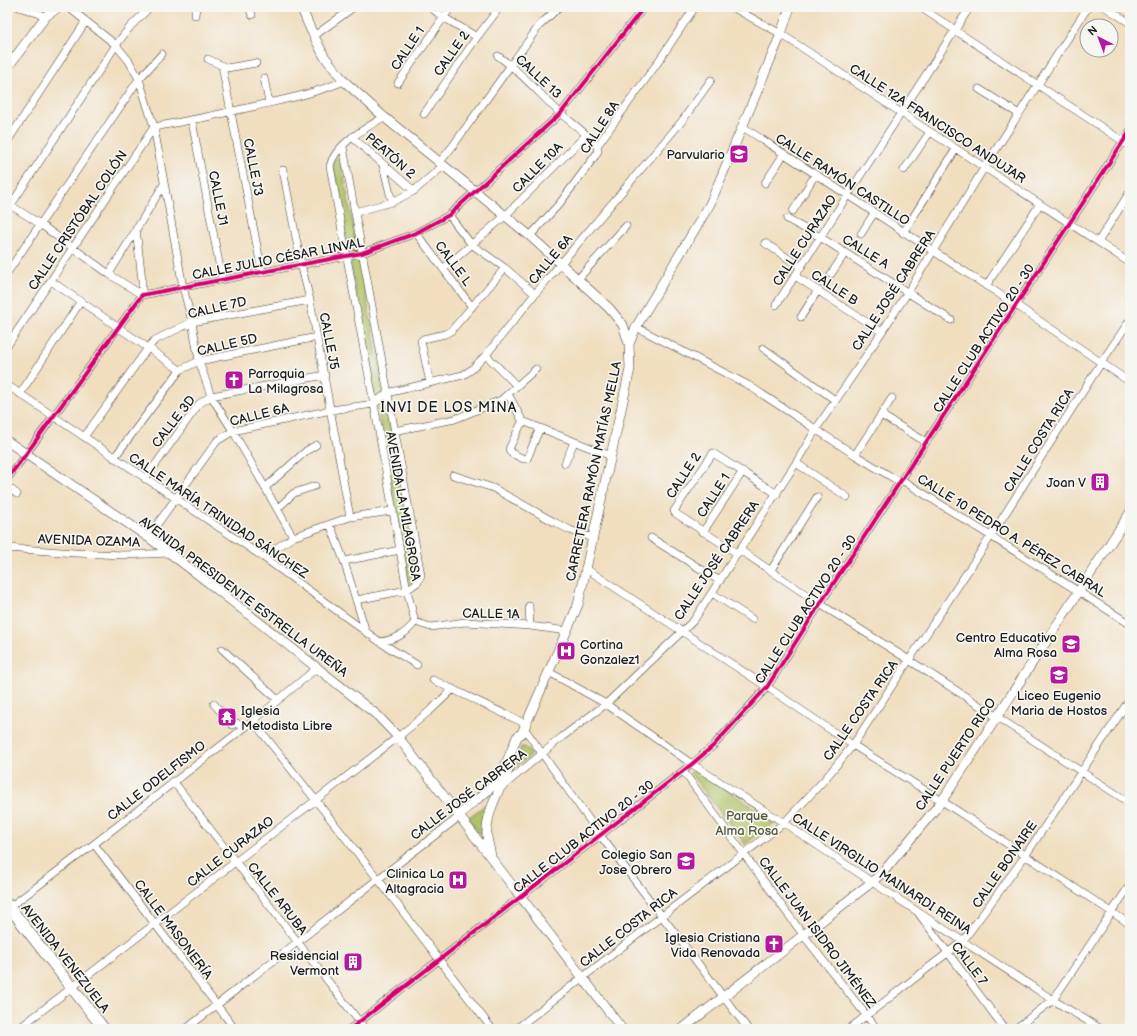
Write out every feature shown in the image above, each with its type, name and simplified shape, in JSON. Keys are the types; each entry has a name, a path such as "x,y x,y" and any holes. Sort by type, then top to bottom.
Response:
{"main road":[{"path":"7,68 46,16 59,7"},
{"name":"CARRETERA RAMÓN MATÍAS MELLA","path":"301,7 324,56 344,81 441,165 530,236 562,264 609,308 623,325 629,344 630,369 578,605 524,728 518,748 491,810 487,838 491,857"},
{"path":"629,344 636,327 710,204 781,34 790,7"},
{"name":"AVENIDA PRESIDENTE ESTRELLA UREÑA","path":"7,441 148,537 318,667 377,715 398,737 622,1029"},
{"name":"CALLE PUERTO RICO","path":"682,1029 804,936 884,871 942,801 996,716 1130,513"},
{"name":"CARRETERA RAMÓN MATÍAS MELLA","path":"459,817 462,812 491,788 502,770 517,736 524,728"},
{"name":"CALLE JOSÉ CABRERA","path":"459,817 466,815 501,787"},
{"name":"AVENIDA VENEZUELA","path":"8,907 104,1029"}],"street":[{"path":"19,7 46,16"},
{"path":"68,7 116,45 139,79 154,127 183,287 192,322 199,361 211,396 233,431 293,536"},
{"path":"142,295 109,274 40,224 8,206 116,45 150,7"},
{"path":"195,15 196,7"},
{"path":"249,7 252,15"},
{"path":"314,36 354,7"},
{"path":"430,7 443,17 476,37"},
{"name":"CALLE 1","path":"398,83 451,7"},
{"name":"CALLE 2","path":"424,114 476,37 500,7"},
{"path":"355,212 392,202 414,191 441,165 452,147 539,26 558,7"},
{"name":"CALLE 8A","path":"530,236 560,203 595,156 598,151 597,146 656,65 695,7"},
{"name":"CALLE 12A FRANCISCO ANDUJAR","path":"732,7 781,34 1130,263"},
{"path":"920,7 1127,144"},
{"name":"CALLE CURAZAO","path":"776,305 970,7"},
{"name":"CALLE JOSÉ CABRERA","path":"501,787 606,704 694,620 796,463 816,429 908,292 984,168 1088,7"},
{"path":"1105,7 1130,23"},
{"name":"CALLE JULIO CÉSAR LINVAL","path":"142,295 362,253 416,233 449,215 561,113 642,8"},
{"path":"7,142 86,21"},
{"path":"7,272 139,79 162,54"},
{"name":"CALLE 13","path":"498,56 511,65 597,146"},
{"path":"208,59 227,68 256,63"},
{"name":"CALLE J3","path":"222,66 262,272"},
{"path":"264,78 270,103"},
{"name":"CALLE 6A","path":"148,537 217,441 233,431 331,410 374,404 387,393 464,375 471,370 486,355 535,294 562,264 682,120 711,80"},
{"path":"154,127 192,121 270,103 326,88 344,81"},
{"path":"979,89 1019,114"},
{"name":"AVENIDA LA MILAGROSA","path":"384,117 352,137 332,158 330,166 374,404 392,511 407,590 415,622"},
{"name":"CALLE J1","path":"192,121 222,279"},
{"name":"CALLE CRISTÓBAL COLÓN","path":"7,346 72,247 154,127"},
{"name":"CALLE RAMÓN CASTILLO","path":"743,127 1016,305 1130,382"},
{"path":"904,170 930,132"},
{"name":"CALLE CLUB ACTIVO 20 - 30","path":"350,1029 692,764 713,746 767,687 1016,305 1070,224 1127,144 1130,132"},
{"name":"CALLE 10A","path":"443,269 505,216 586,135"},
{"name":"PEATÓN 2","path":"352,137 414,191"},
{"name":"AVENIDA LA MILAGROSA","path":"343,147 421,575 418,582 407,590"},
{"path":"904,233 956,149"},
{"path":"765,183 784,154"},
{"path":"383,165 392,202"},
{"name":"CALLE J5","path":"283,170 301,264 325,375 350,517"},
{"path":"793,211 815,175"},
{"path":"109,274 164,184"},
{"path":"1098,242 1130,192"},
{"path":"986,286 1040,204"},
{"path":"861,234 874,213"},
{"path":"449,215 471,244 505,268 535,294"},
{"name":"CALLE A","path":"787,219 846,253 951,320"},
{"path":"578,279 626,226"},
{"path":"7,479 142,295 142,280 136,229"},
{"name":"CALLE L","path":"416,233 472,307"},
{"path":"765,243 801,267"},
{"path":"831,274 846,253"},
{"path":"430,383 421,341 423,339 448,333 505,268"},
{"name":"CALLE B","path":"795,276 882,332"},
{"path":"51,280 180,370"},
{"path":"801,317 818,290"},
{"name":"CALLE 7D","path":"84,437 155,340 192,322 310,300"},
{"path":"20,394 81,301"},
{"name":"CALLE COSTA RICA","path":"516,1029 784,823 825,779 853,745 991,536 1130,320"},
{"name":"CALLE 10 PEDRO A. PÉREZ CABRAL","path":"636,327 748,385 855,455 901,481 991,536 1130,624"},
{"name":"CALLE 5D","path":"114,458 180,370 199,361 317,336"},
{"path":"762,348 835,400"},
{"path":"486,355 517,386"},
{"path":"394,431 455,420 502,400 536,369"},
{"name":"CALLE 3D","path":"144,479 199,404 211,396 325,375"},
{"name":"CALLE MARÍA TRINIDAD SÁNCHEZ","path":"7,385 144,479 263,557 380,642 417,665"},
{"path":"508,394 523,422 611,456"},
{"path":"855,455 892,398"},
{"path":"880,415 926,442"},
{"path":"523,422 509,449 511,453 524,459 527,458 540,428"},
{"path":"565,463 574,442"},
{"path":"265,488 306,451 316,445"},
{"name":"CALLE 2","path":"704,532 674,512 713,453 743,471"},
{"path":"796,463 847,497"},
{"path":"743,471 776,494"},
{"name":"CALLE 1","path":"704,532 743,471"},
{"path":"453,475 493,488 570,530 592,538"},
{"path":"7,486 17,494"},
{"path":"277,509 294,493 315,486"},
{"path":"771,570 817,497"},
{"path":"263,557 293,536 350,517 392,511"},
{"path":"330,524 344,561 366,632"},
{"path":"704,532 771,570 820,604 1130,803"},
{"path":"651,538 720,581"},
{"name":"AVENIDA OZAMA","path":"7,548 124,555 170,554"},
{"path":"344,561 400,550"},
{"path":"585,568 853,745 942,801 1130,924"},
{"path":"356,600 407,590"},
{"path":"712,593 752,619"},
{"path":"529,606 530,626"},
{"path":"380,642 403,634 408,631 415,622"},
{"name":"CALLE 1A","path":"415,622 430,627 465,622 530,626 567,631"},
{"path":"222,649 278,700"},
{"name":"CALLE ODELFISMO","path":"8,907 94,844 253,720 318,667"},
{"name":"CALLE VIRGILIO MAINARDI REINA","path":"548,672 606,704 692,764 1053,1000 1101,1029"},
{"path":"433,680 453,689 524,728 600,835 748,1029"},
{"name":"CALLE CURAZAO","path":"18,1029 398,737 432,709 453,689"},
{"name":"CALLE BONAIRE","path":"849,1029 964,941 1025,856 1130,699"},
{"path":"214,704 232,725 237,723 242,728"},
{"path":"253,720 378,879 492,1029"},
{"name":"CALLE JUAN ISIDRO JIMÉNEZ","path":"683,771 804,936 877,1029"},
{"name":"CALLE ARUBA","path":"173,781 365,1029"},
{"name":"CALLE JOSÉ CABRERA","path":"186,1029 459,817"},
{"name":"CALLE MASONERÍA","path":"94,844 235,1029"},
{"path":"1015,1029 1053,1000 1130,884"},
{"name":"CALLE 7","path":"916,911 1005,1029"}],"green space":[{"path":"340,155 418,575 415,581 409,583 333,166 334,160"},
{"path":"521,747 525,747 531,753 530,756 514,768 513,767"},
{"name":"Parque Alma Rosa","path":"695,769 776,822 745,844 690,773"},
{"path":"485,805 481,836 468,818"}],"cycle path":[{"path":"7,479 142,295 362,253 416,233 449,215 561,113 644,7"},
{"path":"350,1029 692,764 713,746 767,687 1130,131"}],"place":[{"name":"Parvulario","path":"739,154"},
{"name":"Parroquia La Milagrosa","path":"234,380"},
{"name":"Joan V","path":"1100,482"},
{"name":"Centro Educativo Alma Rosa","path":"1071,644"},
{"name":"Cortina Gonzalez1","path":"566,651"},
{"name":"Liceo Eugenio Maria de Hostos","path":"1059,675"},
{"name":"Iglesia Metodista Libre","path":"227,717"},
{"name":"Colegio San Jose Obrero","path":"686,861"},
{"name":"Clinica La Altagracia","path":"458,880"},
{"name":"Iglesia Cristiana Vida Renovada","path":"774,944"},
{"name":"Residencial Vermont","path":"353,962"}],"district":[{"name":"INVI DE LOS MINA","path":"449,407"}]}
